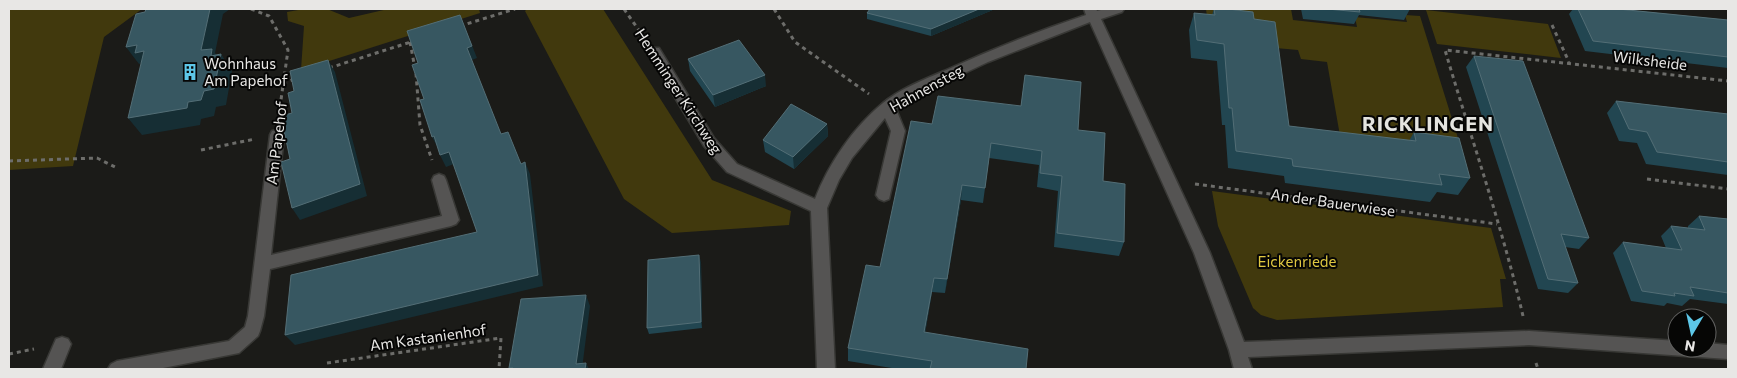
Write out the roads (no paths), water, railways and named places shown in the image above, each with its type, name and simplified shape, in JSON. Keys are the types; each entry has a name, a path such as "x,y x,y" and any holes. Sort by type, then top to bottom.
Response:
{"street":[{"name":"Hahnensteg","path":"826,369 818,208 846,151 888,107 921,88 991,54 1092,12 1118,9"},
{"path":"1092,12 1202,254 1238,350 1243,369"},
{"name":"Hemminger Kirchweg","path":"654,51 709,142 732,168 818,208"},
{"path":"884,195 898,131 888,107"},
{"name":"Am Papehof","path":"117,369 233,348 252,331 256,316 277,135"},
{"path":"262,264 451,220 439,180"},
{"path":"1238,350 1529,338 1667,347"},
{"path":"52,369 62,344"}],"place":[{"name":"Wohnhaus Am Papehof","path":"190,72"}],"district":[{"name":"RICKLINGEN","path":"1428,123"}],"park label":[{"name":"Eickenriede","path":"1297,261"}]}
